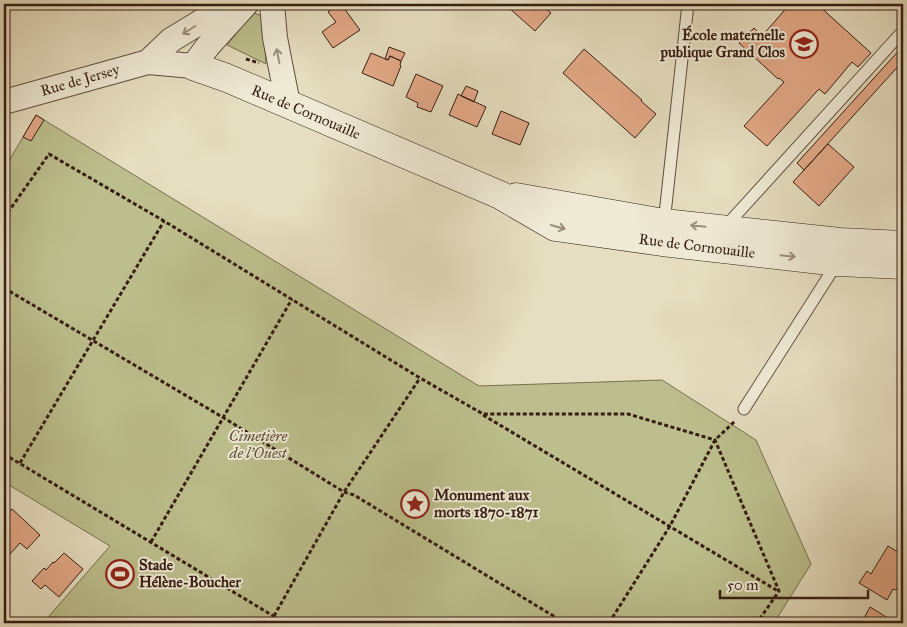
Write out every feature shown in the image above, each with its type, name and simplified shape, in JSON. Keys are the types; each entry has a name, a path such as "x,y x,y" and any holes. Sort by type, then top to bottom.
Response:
{"street":[{"name":"Rue de Jersey","path":"148,62 171,40 230,4"},
{"path":"193,66 208,46 246,4"},
{"path":"272,4 275,38 288,104"},
{"name":"Rue de Jersey","path":"6,106 148,62 193,66"},
{"name":"Rue de Cornouaille","path":"193,66 227,78 500,195 663,232 839,252 903,245"},
{"name":"Rue de Cornouaille","path":"663,232 724,229 903,265"}],"lane":[{"path":"663,232 688,4"},
{"path":"724,229 903,31"},
{"path":"744,409 839,252"}],"path":[{"path":"4,218 49,154 164,221 420,378 778,591"},
{"path":"20,463 164,221"},
{"path":"4,288 224,418 344,492 354,495 565,623"},
{"path":"151,542 292,299"},
{"path":"274,616 344,492 420,378"},
{"path":"609,623 670,526 715,440 733,425 744,409"},
{"path":"483,414 628,414 715,440"},
{"path":"715,440 778,591"},
{"path":"4,454 285,623"},
{"path":"757,623 778,591"}],"green space":[{"path":"253,13 263,16 266,64 227,45"},
{"name":"Cimetière de l'Ouest","path":"36,115 479,386 662,380 756,440 811,564 774,623 43,623 110,546 4,482 4,169"}],"building":[{"path":"341,4 360,30 333,48 322,32 336,22 328,12"},
{"path":"513,4 541,4 551,13 535,31 509,8"},
{"path":"790,4 819,4 871,53 858,67 852,62 825,94 819,89 767,146 744,126 784,82 778,79 739,43 754,28 762,36"},
{"path":"903,46 903,61 804,170 797,163"},
{"path":"389,47 405,53 401,61 390,56 388,60 385,59"},
{"path":"584,49 656,114 635,138 563,73"},
{"path":"371,53 388,60 390,56 401,61 401,66 393,86 362,73"},
{"path":"416,74 443,86 431,112 417,107 418,103 406,97"},
{"path":"466,86 478,91 474,102 461,96"},
{"path":"458,94 486,107 477,127 449,115"},
{"path":"501,111 529,123 520,145 492,134"},
{"path":"36,115 44,120 31,141 23,137"},
{"path":"828,144 854,167 819,206 793,182"},
{"path":"12,509 40,535 27,549 20,543 10,554 4,549 4,541 10,534 4,528 4,518"},
{"path":"888,546 903,555 903,578 896,590 893,589 887,600 859,583 867,571 871,574"},
{"path":"64,553 83,569 59,597 45,585 41,589 32,581 44,568 46,570"},
{"path":"870,607 888,618 885,623 857,623 860,618 863,620"}],"place":[{"name":"École maternelle publique Grand Clos","path":"804,44"},
{"name":"Monument aux morts 1870-1871","path":"415,504"},
{"name":"Stade Hélène-Boucher","path":"120,574"}]}
